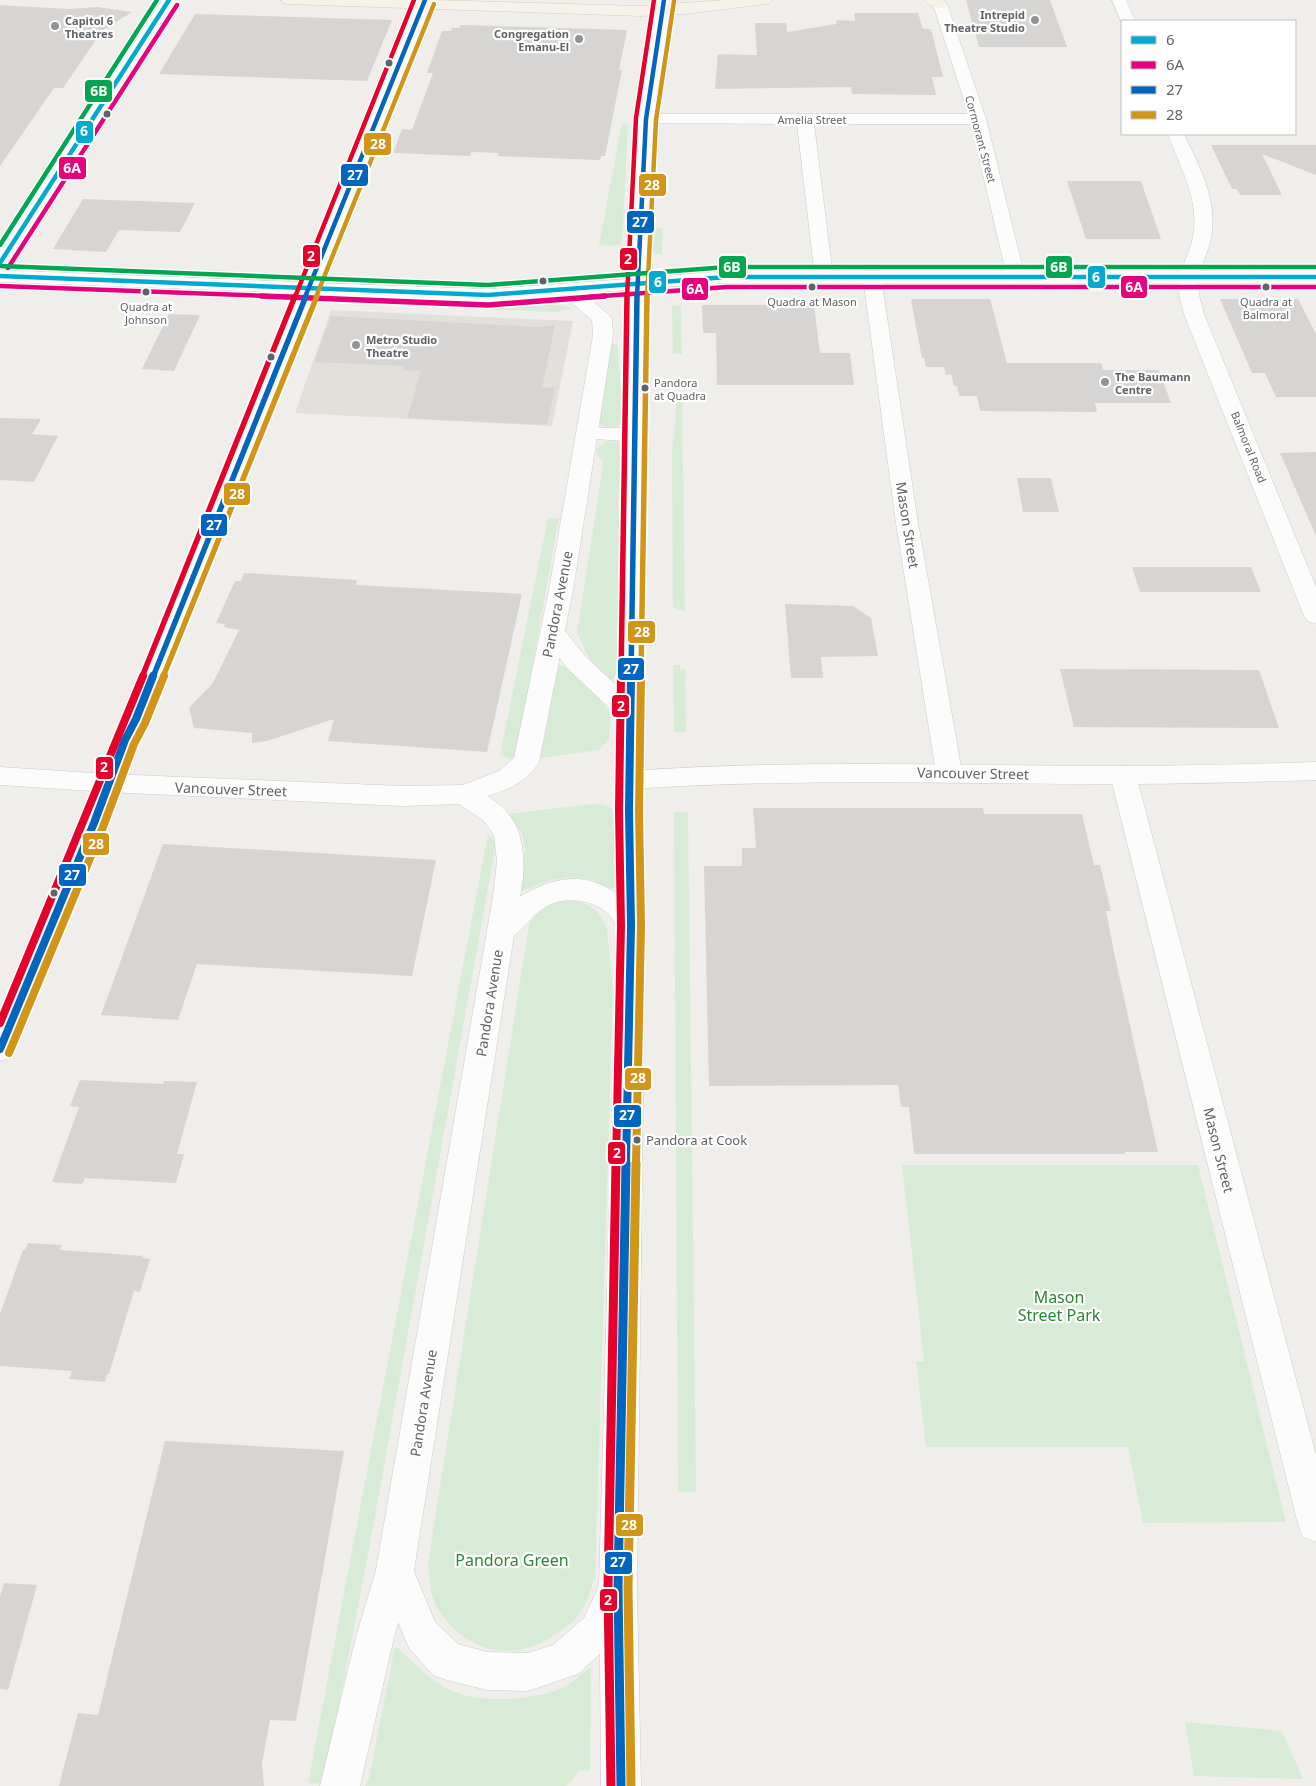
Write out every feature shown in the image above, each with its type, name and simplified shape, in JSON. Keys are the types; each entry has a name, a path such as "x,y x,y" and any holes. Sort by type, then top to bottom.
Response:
{"main road":[{"path":"0,263 169,0"},
{"path":"288,0 663,5 685,10 765,0"},
{"path":"1119,0 1128,20"},
{"name":"Cormorant Street","path":"937,1 978,119 1016,277"},
{"path":"0,1049 94,823 108,782 136,719 424,2"},
{"path":"620,1786 618,1588 631,926 630,780 637,284 646,119 663,5"},
{"name":"Amelia Street","path":"646,119 978,119"},
{"path":"805,119 824,277"},
{"path":"1176,135 1200,188 1204,214 1202,236 1189,277"},
{"path":"0,276 488,295 568,291 695,278 1316,277"},
{"name":"Mason Street","path":"872,277 907,523 949,772"},
{"name":"Balmoral Road","path":"1189,277 1189,295 1194,314 1316,616"},
{"name":"Pandora Avenue","path":"463,794 508,778 526,762 553,632 603,335 602,319 568,291"},
{"path":"587,434 636,435"},
{"path":"553,632 576,662 631,714"},
{"name":"Vancouver Street","path":"630,780 666,777 827,772 1123,775 1316,771"},
{"name":"Mason Street","path":"1123,775 1316,1524"},
{"name":"Vancouver Street","path":"0,776 403,796 463,794"},
{"name":"Pandora Avenue","path":"340,1786 375,1637 396,1570 512,853 510,839 502,823 482,804 463,794"},
{"path":"501,930 532,900 561,890 578,889 596,894 619,907 631,926"},
{"path":"396,1570 422,1635 447,1661 486,1671 528,1672 564,1660 597,1631 618,1588"}],"shaded area":[{"path":"331,310 573,321 552,426 295,413"}],"green space":[{"path":"622,123 628,124 622,243 612,246 599,245"},
{"path":"651,228 663,228 662,254 655,254 651,247"},
{"path":"549,304 574,308 555,312 482,309 483,307"},
{"path":"672,306 681,306 682,354 673,354"},
{"path":"611,344 617,344 624,422 608,427 599,423"},
{"path":"676,395 682,395 685,612 673,607 672,449 675,431"},
{"path":"605,442 626,442 622,662 612,682 589,658 577,633 603,465 603,461 597,456 596,449"},
{"path":"548,518 559,518 517,751 512,759 500,755"},
{"path":"673,665 680,665 680,669 685,669 686,732 674,732"},
{"path":"565,666 596,693 611,714 609,739 599,750 540,758 558,668"},
{"path":"593,804 608,806 613,810 616,817 617,854 614,888 605,887 592,880 575,877 557,879 524,891 521,890 525,847 522,833 507,814"},
{"path":"674,812 688,812 696,1492 678,1492"},
{"path":"488,834 495,841 494,855 372,1533 324,1784 308,1783"},
{"name":"Pandora Green","path":"570,900 593,908 604,922 607,929 613,990 595,1578 582,1610 562,1630 548,1639 523,1649 497,1650 472,1642 451,1626 434,1601 428,1563 529,925 532,919 546,907 557,902"},
{"name":"Mason Street Park","path":"902,1165 1198,1165 1286,1522 1143,1523 1128,1447 926,1447 916,1361 924,1361"},
{"path":"395,1647 430,1677 450,1690 491,1699 523,1698 552,1692 568,1685 591,1667 590,1770 578,1771 572,1781 565,1786 365,1786 369,1778"},
{"path":"1185,1722 1282,1731 1303,1779 1194,1776"}],"building":[{"path":"966,0 1050,0 1067,47 979,47"},
{"path":"0,5 68,9 97,7 132,12 102,31 63,88 54,88 0,166"},
{"path":"854,13 918,13 923,29 931,29 943,77 932,77 936,95 852,94 851,87 715,89 718,54 757,55 755,23 786,23 787,32 836,24 837,20 855,21"},
{"path":"195,14 392,20 367,81 159,74"},
{"path":"461,25 627,30 619,70 622,70 605,156 601,156 600,160 498,156 499,153 471,152 470,156 393,153 402,129 412,130 433,73 427,73 442,31 451,31 452,28 459,28"},
{"path":"1211,145 1316,145 1316,175 1262,154 1282,195 1240,195 1237,189 1232,189"},
{"path":"1067,181 1141,181 1161,239 1086,239"},
{"path":"83,199 195,203 180,232 119,230 106,252 53,249"},
{"path":"990,299 1007,363 1101,363 1103,370 1159,370 1171,403 1095,403 1097,412 980,411 977,396 959,396 957,386 954,386 951,374 946,375 944,367 926,367 924,358 922,358 911,300"},
{"path":"1220,299 1298,299 1316,334 1316,397 1276,397 1265,373 1252,373"},
{"path":"702,305 814,305 820,353 850,353 854,385 717,385 716,333 703,333"},
{"path":"169,314 200,315 174,371 142,369"},
{"path":"331,316 538,327 555,325 542,388 555,387 547,425 407,418 421,371 402,370 404,366 314,362"},
{"path":"0,418 41,419 32,434 58,436 34,482 0,480"},
{"path":"1316,452 1316,536 1280,453"},
{"path":"1017,478 1051,478 1059,512 1023,512"},
{"path":"1132,567 1251,567 1261,592 1140,592"},
{"path":"244,573 357,580 356,585 522,594 487,752 328,741 334,719 267,741 252,743 252,733 194,728 189,708 213,683 239,630 224,627 225,624 216,623 235,581 241,581"},
{"path":"785,604 853,606 871,618 878,656 821,657 823,678 791,678"},
{"path":"1060,669 1259,670 1279,728 1074,727"},
{"path":"753,808 983,808 984,814 1082,814 1094,865 1100,865 1111,911 1106,911 1158,1152 1125,1152 1125,1154 914,1154 909,1107 901,1107 898,1085 709,1086 704,866 742,866 742,848 756,848"},
{"path":"163,844 436,860 412,976 197,964 178,1020 101,1015"},
{"path":"80,1080 163,1084 164,1081 197,1082 177,1154 184,1154 176,1183 85,1178 82,1184 52,1182 79,1107 70,1106"},
{"path":"28,1243 62,1245 60,1250 143,1256 142,1258 150,1259 140,1292 134,1291 105,1382 69,1379 72,1371 0,1366 0,1314 23,1250 25,1250"},
{"path":"165,1441 344,1451 296,1721 270,1720 262,1764 264,1786 59,1786 78,1713 98,1715"},
{"path":"4,1583 37,1585 8,1690 0,1689 0,1596"}],"transit line":[{"name":"6B","path":"0,245 157,0"},
{"name":"6","path":"0,263 169,0"},
{"name":"2","path":"0,1023 85,819 116,737 127,715 414,0"},
{"name":"27","path":"0,1049 94,823 125,740 136,719 425,0"},
{"name":"2","path":"611,1786 608,1588 621,926 619,810 627,284 636,118 654,0"},
{"name":"27","path":"621,1786 618,1588 631,926 629,810 637,284 646,119 664,0"},
{"name":"28","path":"631,1786 628,1588 641,926 639,810 647,284 656,120 674,1"},
{"name":"28","path":"9,1053 103,827 134,744 145,723 434,4"},
{"name":"6A","path":"8,268 177,5"},
{"name":"6B","path":"0,266 488,285 727,267 1316,267"},
{"name":"6","path":"0,276 488,295 727,277 1316,277"},
{"name":"6A","path":"0,286 488,305 727,287 1316,287"}],"place":[{"name":"Intrepid Theatre Studio","path":"1035,20"},
{"name":"Capitol 6 Theatres","path":"55,26"},
{"name":"Congregation Emanu-El","path":"579,39"},
{"name":"Quadra at Mason","path":"812,287"},
{"name":"Quadra at Balmoral","path":"1266,287"},
{"name":"Quadra at Johnson","path":"146,292"},
{"name":"Metro Studio Theatre","path":"356,345"},
{"name":"The Baumann Centre","path":"1105,382"},
{"name":"Pandora at Quadra","path":"645,388"},
{"name":"Pandora at Cook","path":"637,1140"}]}
